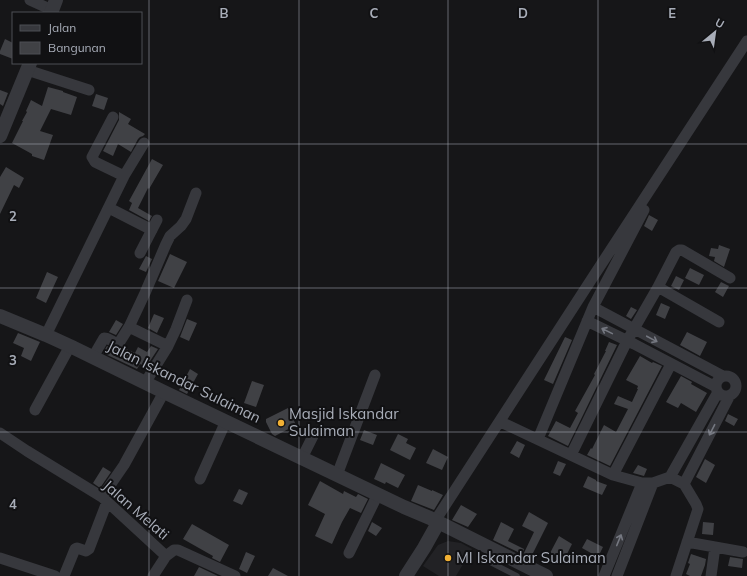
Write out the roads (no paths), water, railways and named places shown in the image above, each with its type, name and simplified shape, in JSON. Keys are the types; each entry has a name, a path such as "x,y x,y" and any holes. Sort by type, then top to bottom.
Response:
{"street":[{"path":"30,0 53,8"},
{"path":"406,576 424,548 437,522 586,286 747,41"},
{"path":"0,136 28,67 89,90"},
{"path":"113,117 92,157 95,162 124,176"},
{"path":"46,335 124,176 144,143"},
{"path":"93,357 104,338 119,344 145,293 170,236 186,219 196,193"},
{"path":"538,439 593,307 647,204"},
{"path":"109,208 152,230"},
{"path":"140,254 157,220"},
{"path":"571,455 633,329 658,287 676,252 679,250 685,251 730,278"},
{"path":"658,287 719,322"},
{"path":"145,383 168,346 188,300"},
{"path":"593,307 723,376 726,375 733,378 736,384 735,391 730,395 684,484"},
{"name":"Jalan Iskandar Sulaiman","path":"0,316 70,346 546,576"},
{"path":"587,321 671,364 717,390 722,395 730,395"},
{"path":"129,326 168,346"},
{"path":"35,410 70,346"},
{"path":"613,475 671,364"},
{"path":"337,475 375,375"},
{"path":"670,477 717,390 717,380 723,376"},
{"path":"736,384 747,390"},
{"path":"64,576 75,549 77,548 86,551 89,549 105,500 164,392"},
{"path":"200,479 226,422"},
{"path":"505,424 613,475 648,483 670,477 684,484 698,509 676,576"},
{"name":"Jalan Melati","path":"0,433 105,500 166,556 174,550 178,550 235,576"},
{"path":"302,458 313,436"},
{"path":"604,576 648,483"},
{"path":"349,553 378,494"},
{"path":"617,576 641,500"},
{"path":"687,542 743,552"},
{"path":"710,576 715,547"},
{"path":"153,576 166,556"},
{"path":"0,558 56,576"}],"lane":[{"path":"484,559 518,576"}],"place":[{"name":"Masjid Iskandar Sulaiman","path":"281,423"},
{"name":"MI Iskandar Sulaiman","path":"448,558"}]}
